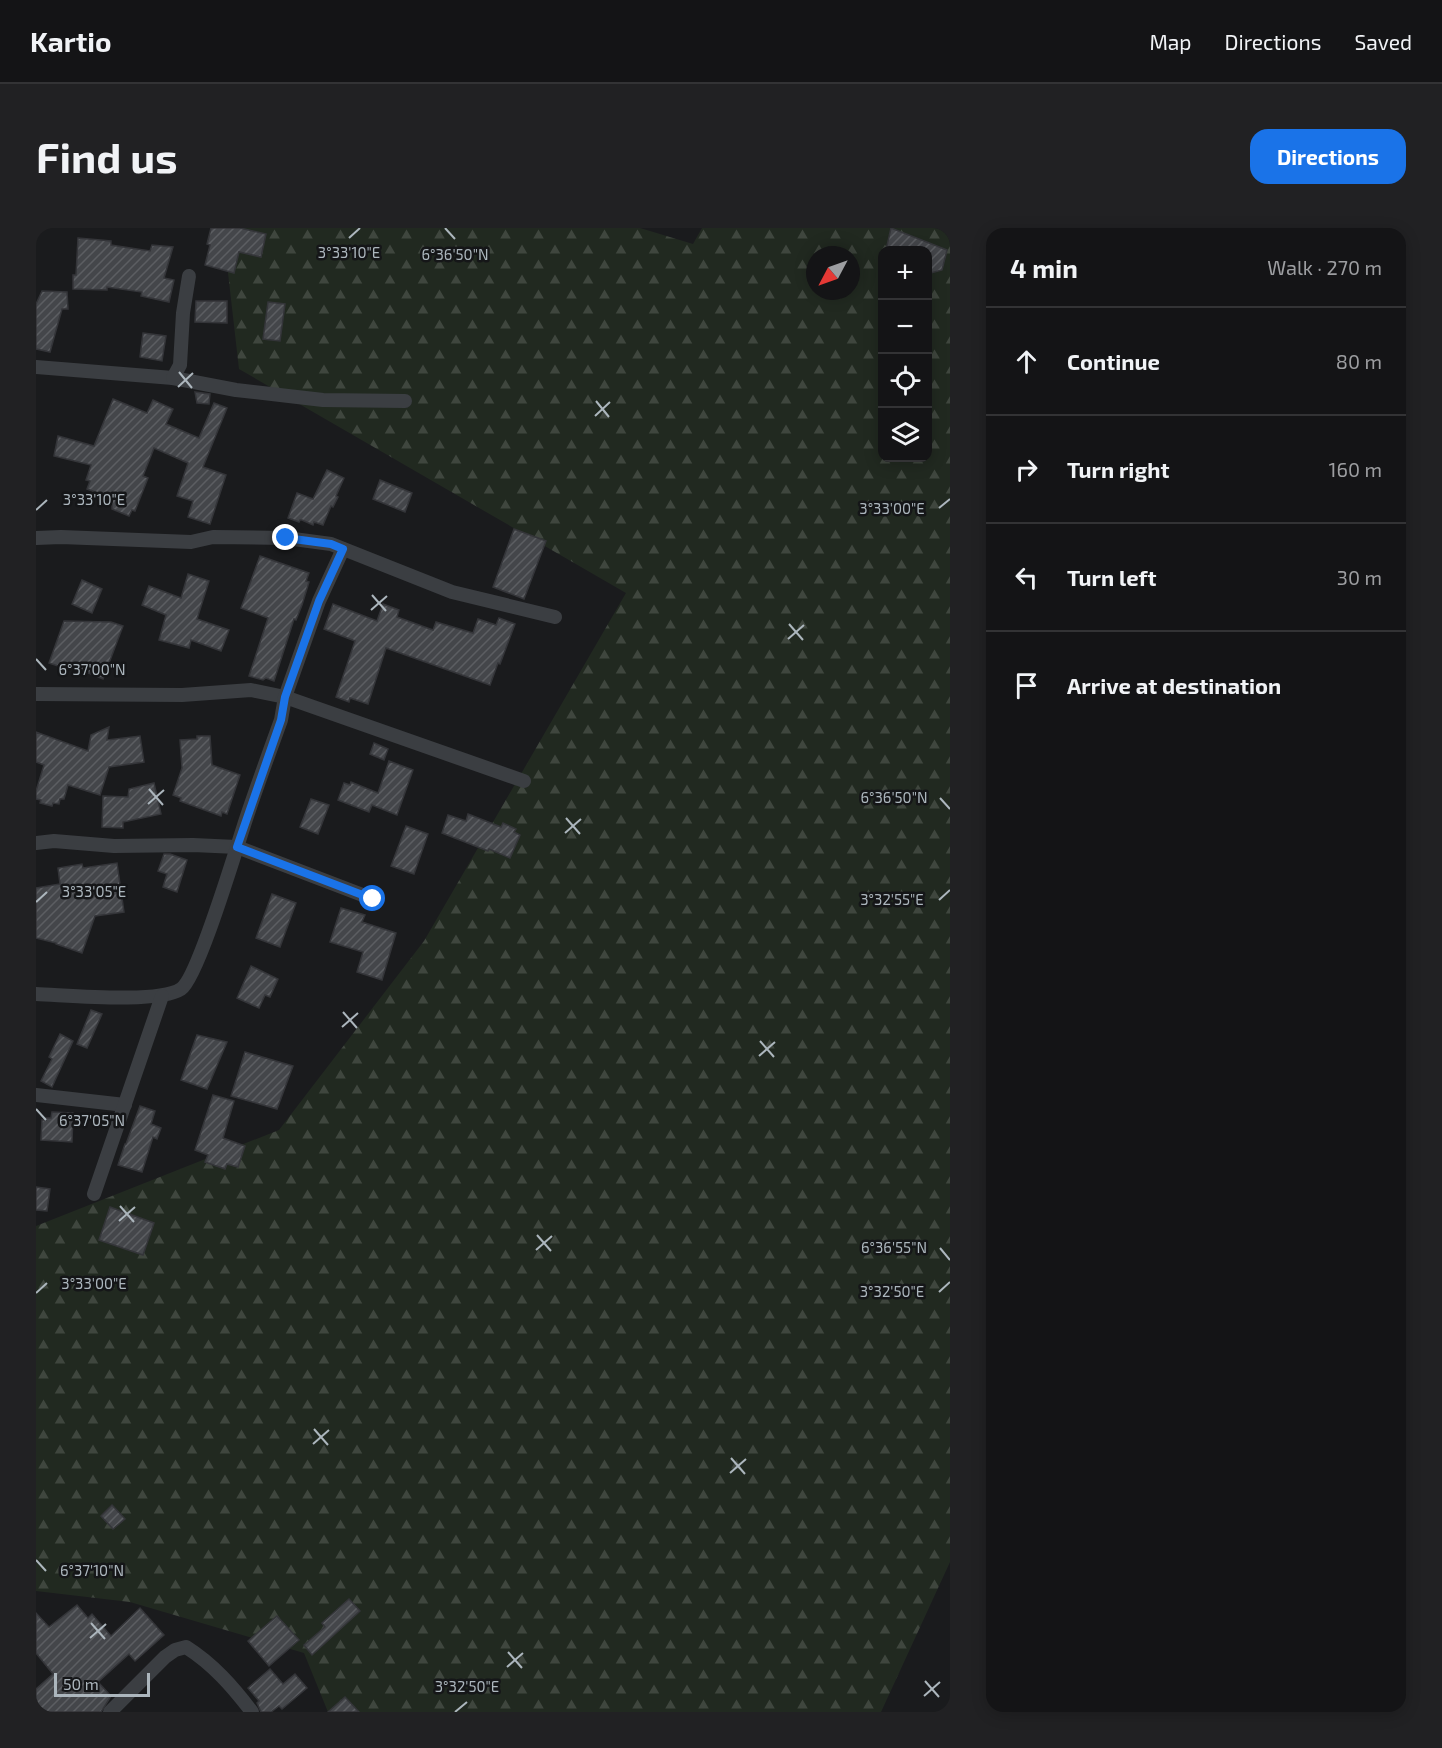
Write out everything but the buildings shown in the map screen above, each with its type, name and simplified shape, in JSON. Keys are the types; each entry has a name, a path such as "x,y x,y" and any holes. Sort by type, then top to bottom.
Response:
{"street":[{"path":"173,378 180,365 183,313 189,276"},
{"path":"36,367 173,378 236,390 323,400 405,401"},
{"path":"36,538 191,542 213,537 286,538 331,544 452,592 555,616"},
{"path":"36,994 127,998 162,996 180,990 187,984 281,720 285,697 319,601 343,549"},
{"path":"36,694 183,695 251,690 285,697 524,781"},
{"path":"36,843 54,841 114,846 237,847 373,899"},
{"path":"94,1194 162,996"},
{"path":"36,1095 124,1105"},
{"path":"110,1712 165,1657 186,1647 217,1670 252,1712"}],"green space":[{"path":"221,228 640,228 693,244 702,228 950,228 950,1562 881,1712 328,1712 304,1653 130,1602 36,1591 36,1226 279,1130 424,941 626,593 239,369 223,229"}],"route":[{"path":"286,538 331,544 343,549 319,601 285,697 281,720 237,847 373,899"}]}
